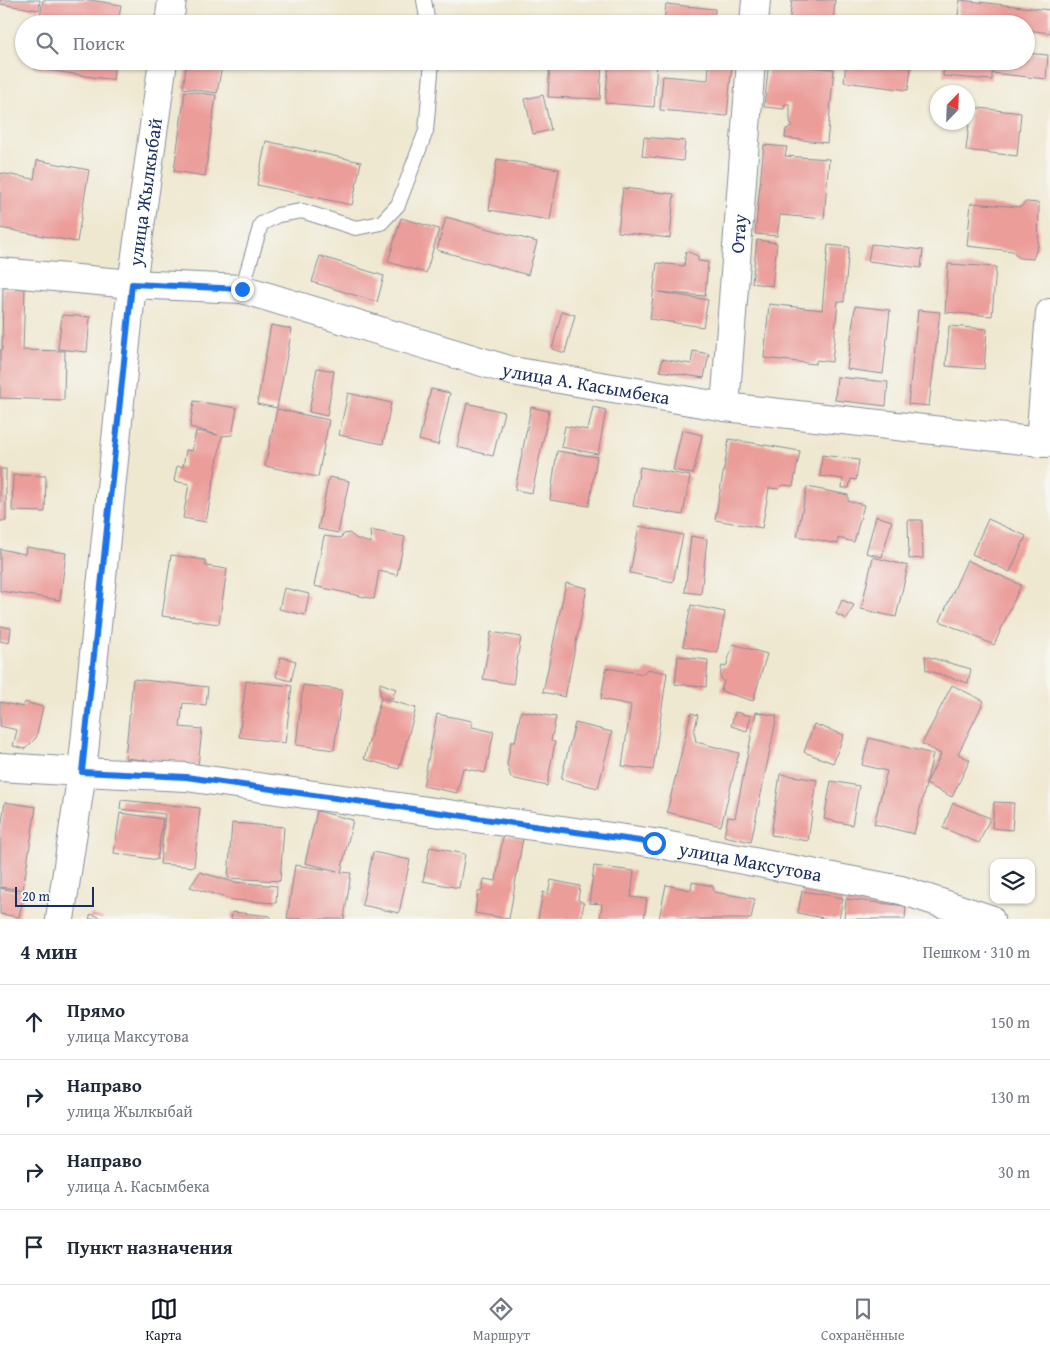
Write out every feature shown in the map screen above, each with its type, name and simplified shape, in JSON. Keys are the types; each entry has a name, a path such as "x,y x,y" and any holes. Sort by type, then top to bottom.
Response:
{"street":[{"path":"170,15 172,0"},
{"path":"755,15 756,0"},
{"name":"улица Жылкыбай","path":"60,919 82,772 132,284 162,70"},
{"name":"Отау","path":"725,407 750,70"},
{"name":"улица А. Касымбека","path":"0,272 132,284 242,289 512,371 725,407 1045,443"},
{"path":"1045,443 1050,313"},
{"name":"улица Максутова","path":"0,767 186,777 654,843 900,890 944,912 990,919"}],"lane":[{"path":"424,0 426,15"},
{"path":"242,289 261,224 278,215 302,211 356,228 381,223 398,205 426,131 431,70"}],"building":[{"path":"0,0 40,0 39,10 0,4"},
{"path":"43,0 90,0 121,5 119,15 40,15"},
{"path":"792,0 835,0 834,15 790,15"},
{"path":"960,0 1050,10 1050,33 1035,31 1035,15 958,15"},
{"path":"666,4 715,9 715,15 665,15"},
{"path":"1035,54 1048,55 1046,79 992,73 992,80 943,76 943,70 1035,70"},
{"path":"47,70 114,70 113,80"},
{"path":"186,70 221,70 217,93 183,88"},
{"path":"550,70 602,70 600,99 548,97"},
{"path":"608,70 656,70 654,107 605,103"},
{"path":"709,70 732,70 727,116 660,110 663,76 708,80"},
{"path":"768,70 834,70 827,143 785,138 786,129 792,127 790,104 785,104 784,109 764,107"},
{"path":"845,70 911,70 908,90 844,82"},
{"path":"185,91 216,95 205,176 174,171"},
{"path":"543,95 551,130 533,134 525,99"},
{"path":"975,107 1021,113 1017,156 966,150 968,130 975,130"},
{"path":"644,137 685,141 683,161 642,156"},
{"path":"266,141 361,162 352,205 257,185"},
{"path":"764,145 787,147 785,156 829,159 824,219 780,215 777,236 755,234"},
{"path":"497,159 559,169 550,220 489,210"},
{"path":"37,160 89,170 77,242 0,228 0,173 34,179"},
{"path":"623,188 674,194 670,238 618,232"},
{"path":"1026,202 1039,203 1038,246 1033,259 1019,258 1013,251 967,246 971,203 1020,207"},
{"path":"446,217 537,242 528,275 437,250"},
{"path":"401,218 439,229 426,273 388,262"},
{"path":"757,240 777,243 772,286 752,283"},
{"path":"871,244 923,250 921,268 868,261"},
{"path":"828,245 849,247 844,302 838,301 832,362 817,360 815,364 764,358 769,304 822,310"},
{"path":"686,251 698,256 698,261 708,262 705,296 659,292 708,300 703,327 650,319 657,263 684,266"},
{"path":"320,256 384,276 377,302 312,282"},
{"path":"948,264 996,267 992,316 945,312"},
{"path":"3,288 25,288 23,350 65,351 64,400 0,398"},
{"path":"855,306 890,310 883,374 847,369"},
{"path":"918,310 940,312 929,406 908,404"},
{"path":"562,311 575,315 565,353 552,349"},
{"path":"62,315 90,317 87,352 58,349"},
{"path":"271,325 292,329 277,408 257,404"},
{"path":"949,326 987,329 984,369 946,366"},
{"path":"693,351 709,354 704,378 660,371 662,359 691,364"},
{"path":"317,368 334,371 327,416 309,412"},
{"path":"837,377 888,382 886,406 835,400"},
{"path":"431,389 450,393 438,445 419,440"},
{"path":"348,393 391,403 383,444 339,435"},
{"path":"194,401 237,408 232,435 222,436 206,522 183,518 189,484 174,481 177,466 183,467 186,450 192,451 196,431 218,435 190,427"},
{"path":"467,403 504,412 493,456 457,447"},
{"path":"531,407 549,411 532,493 515,490"},
{"path":"593,407 606,410 598,454 561,447 565,426 588,430"},
{"path":"277,409 329,420 318,477 265,466"},
{"path":"682,430 702,435 693,474 673,470"},
{"path":"729,439 800,451 793,486 783,485 779,489 769,488 762,528 715,520"},
{"path":"557,451 597,457 589,506 550,500"},
{"path":"822,455 859,460 856,480 851,479 849,488 842,488 843,479 820,476"},
{"path":"640,467 690,476 683,515 633,506"},
{"path":"0,469 6,469 6,521 0,521"},
{"path":"13,475 46,476 45,512 12,511"},
{"path":"329,477 349,481 338,533 318,529"},
{"path":"807,487 848,495 848,501 864,505 854,542 838,538 838,544 797,536"},
{"path":"876,516 892,521 882,557 866,553"},
{"path":"988,519 1026,536 1010,572 972,554"},
{"path":"908,520 922,520 923,558 909,559"},
{"path":"639,526 683,535 673,582 630,573"},
{"path":"370,530 405,537 397,575 379,571 374,599 314,586 324,536 340,538 344,534 349,533 357,539 371,543"},
{"path":"691,536 707,539 701,594 685,592"},
{"path":"26,547 66,553 60,600 0,591 0,549 25,554"},
{"path":"171,555 205,560 206,566 227,569 219,624 162,616"},
{"path":"873,557 908,566 896,617 861,609"},
{"path":"967,560 1021,585 994,645 940,621"},
{"path":"566,583 587,588 565,697 543,692"},
{"path":"284,588 309,594 305,615 279,609"},
{"path":"842,600 854,605 847,619 836,614"},
{"path":"691,605 725,612 717,653 683,646"},
{"path":"0,626 11,628 9,643 0,641"},
{"path":"491,632 521,637 513,684 483,679"},
{"path":"733,644 767,654 753,701 721,691 724,681 720,677 722,666 726,667"},
{"path":"678,656 708,660 706,687 675,684"},
{"path":"925,656 971,669 968,683 926,670"},
{"path":"281,657 296,661 291,681 276,677"},
{"path":"606,668 643,674 647,669 667,673 653,770 622,766 631,705 601,699"},
{"path":"133,679 208,687 206,705 183,703 180,727 202,729 198,766 125,758"},
{"path":"246,681 292,686 285,743 239,737"},
{"path":"380,683 396,689 392,699 380,695"},
{"path":"303,685 342,690 334,750 296,745"},
{"path":"952,685 984,701 958,754 970,760 952,797 926,784 941,754 922,744"},
{"path":"381,698 416,708 399,769 364,759"},
{"path":"0,702 23,707 25,702 43,707 36,738 25,749 13,746 17,730 0,726"},
{"path":"521,711 556,717 551,741 555,742 547,786 511,778 507,764 511,742 515,742"},
{"path":"735,712 751,716 747,731 731,726"},
{"path":"756,712 777,716 751,842 724,836 728,817 735,818"},
{"path":"691,713 698,715 694,732 696,742 739,753 721,826 667,812"},
{"path":"437,714 472,721 472,727 494,732 485,773 463,768 457,793 423,786"},
{"path":"575,723 612,732 598,788 561,779"},
{"path":"814,724 844,735 833,763 804,752"},
{"path":"869,738 933,754 914,834 874,824 887,771 862,765"},
{"path":"780,774 817,780 808,841 771,835"},
{"path":"831,781 859,786 852,825 824,819"},
{"path":"121,800 200,808 194,867 160,864 165,814 120,809"},
{"path":"5,802 36,807 23,890 0,887 0,835"},
{"path":"994,802 1014,803 1012,830 992,828"},
{"path":"953,803 990,818 979,843 943,828"},
{"path":"317,811 353,820 341,872 351,873 344,919 287,919 295,865 337,871 305,863"},
{"path":"120,813 163,819 157,860 114,853"},
{"path":"232,823 284,827 280,881 228,878"},
{"path":"503,835 523,838 509,919 475,913 478,892 482,891 484,879 496,881"},
{"path":"430,847 465,854 459,888 423,881"},
{"path":"373,852 410,860 399,913 362,905"},
{"path":"594,866 634,871 631,897 647,899 644,919 600,919 602,904 589,903"},
{"path":"200,872 234,882 277,886 276,903 233,900 190,887"},
{"path":"551,880 580,886 578,900 584,903 581,919 538,919 543,892 548,894"},
{"path":"692,882 713,886 714,892 755,899 751,919 659,919 666,885 691,890"},
{"path":"0,888 24,893 19,917 0,914"},
{"path":"802,891 843,898 839,919 828,919 798,913"},
{"path":"846,899 906,906 905,919 844,919"},
{"path":"232,912 270,916 270,919 231,919"},
{"path":"91,914 104,919 89,919"}],"route":[{"path":"242,289 132,284 82,772 186,777 654,843"}]}
